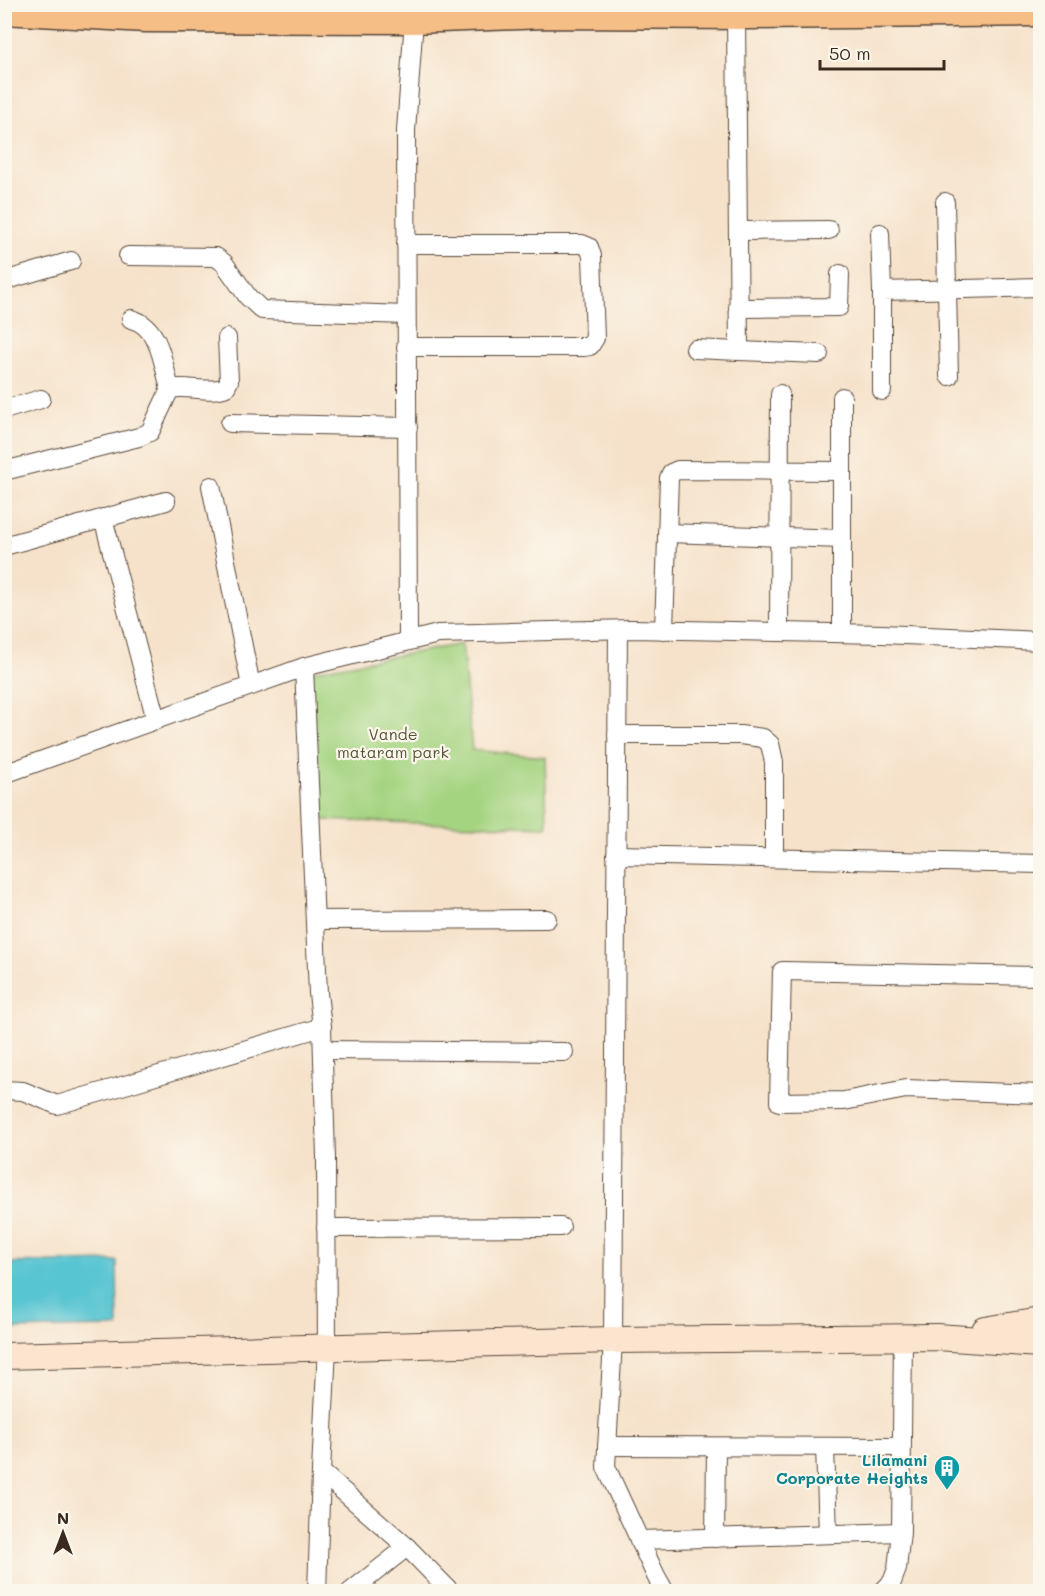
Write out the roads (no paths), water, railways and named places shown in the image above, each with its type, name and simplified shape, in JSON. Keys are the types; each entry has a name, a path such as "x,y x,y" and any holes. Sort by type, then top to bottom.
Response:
{"main road":[{"path":"4,10 147,18 414,19 544,14 736,15 968,9 1041,12"}],"street":[{"path":"736,15 739,351"},
{"path":"408,641 406,131 414,19"},
{"path":"945,202 949,376"},
{"path":"738,231 829,230"},
{"path":"880,232 882,391"},
{"path":"406,244 582,244 589,247 592,256 595,338 590,345 584,347 406,347"},
{"path":"128,256 216,258 224,263 248,297 262,310 406,315"},
{"path":"4,281 71,261"},
{"path":"738,308 839,307 840,274"},
{"path":"882,291 1041,287"},
{"path":"4,471 139,437 150,432 170,389 156,339 142,321 131,319"},
{"path":"170,389 180,387 220,390 226,387 229,381 227,338"},
{"path":"695,349 819,354"},
{"path":"779,632 780,394"},
{"path":"843,397 843,633"},
{"path":"4,410 41,399"},
{"path":"230,423 408,427"},
{"path":"664,630 671,473 678,470 843,471"},
{"path":"211,486 251,686"},
{"path":"4,546 166,501"},
{"path":"103,518 156,720"},
{"path":"667,533 843,539"},
{"path":"618,630 613,1340 606,1467 665,1592"},
{"path":"4,774 303,667 438,634 664,630 843,633 1041,641"},
{"path":"303,667 318,993 323,1050 326,1228 327,1347 317,1592"},
{"path":"617,735 740,735 763,738 770,744 774,762 774,858"},
{"path":"616,855 1041,864"},
{"path":"315,920 547,919"},
{"path":"1041,975 782,971 779,1102 844,1101 906,1089 1041,1094"},
{"path":"4,1090 23,1091 57,1105 322,1027"},
{"path":"323,1050 564,1052"},
{"path":"326,1228 561,1227"},
{"path":"937,1337 1041,1321"},
{"path":"882,1592 892,1582 897,1569 901,1532 903,1337"},
{"path":"4,1356 613,1340 937,1337 1041,1344"},
{"path":"607,1446 902,1447"},
{"path":"716,1446 716,1538"},
{"path":"825,1447 828,1534"},
{"path":"321,1472 407,1547 451,1592"},
{"path":"639,1540 901,1532"},
{"path":"350,1592 407,1547"}],"water":[{"path":"117,1261 118,1327 5,1329 5,1263"}],"place":[{"name":"Lilamani Corporate Heights","path":"947,1491"}],"park label":[{"name":"Vande mataram park","path":"393,742"}]}
